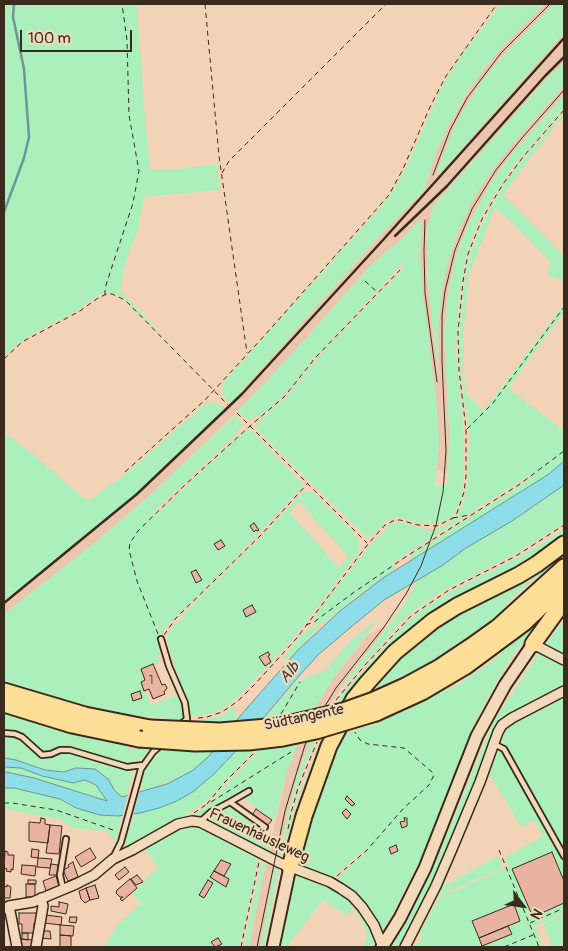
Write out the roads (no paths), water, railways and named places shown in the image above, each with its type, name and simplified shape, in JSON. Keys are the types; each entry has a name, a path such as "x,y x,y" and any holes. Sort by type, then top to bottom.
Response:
{"highway":[{"path":"290,867 304,816 329,746 354,699 376,672 411,638 433,621 457,606 525,571 564,544"},
{"name":"Südtangente","path":"4,691 85,715 150,728 193,731 220,731 279,726 343,711 375,706 470,648 515,612 564,567"},
{"name":"Südtangente","path":"4,704 72,724 139,739 195,743 249,742 283,738 316,731 375,706 422,692 466,666 518,628 564,585"},
{"path":"533,644 564,601"}],"main road":[{"path":"383,947 400,918 424,868 481,728 505,685 533,644"},
{"path":"272,947 290,867"}],"street":[{"path":"533,644 564,660"},
{"path":"405,947 443,871 502,725 564,691"},
{"name":"Frauenhäusleweg","path":"5,907 23,905 63,890 94,875 113,860 178,824 187,821 200,822 261,854 330,882 352,896 374,925 383,947"},
{"path":"36,947 43,906 41,898"},
{"path":"5,907 17,947"}],"lane":[{"path":"113,860 121,842 142,765 187,719 185,703 169,666 161,640"},
{"path":"4,733 22,737 42,755 60,750 70,750 127,767 142,765"},
{"path":"494,744 504,749 564,856"},
{"path":"200,822 211,812 249,791"},
{"path":"230,802 265,827"},
{"path":"63,890 60,875 66,839"}],"water":[{"name":"Alb","path":"564,461 564,485 512,521 384,600 318,655 214,774 194,791 177,801 140,813 118,816 100,815 76,808 60,799 14,788 4,788 4,772 6,772 34,778 107,801 96,785 85,780 73,783 42,776 21,768 4,767 4,758 45,770 64,772 76,768 95,769 108,779 115,791 122,797 167,784 192,771 223,740 240,716 298,650 340,611 383,578 549,474"}],"waterway":[{"path":"4,212 24,158 29,137 24,69 13,17 14,4"}],"tram line":[{"path":"433,175 450,130 467,98 501,53 550,4"},
{"path":"257,947 285,811 305,745 314,724 336,688 384,627 406,594 421,566 436,525 443,492 446,451 442,315 445,291 455,250 472,209 496,170 564,90"},
{"path":"425,220 425,293 437,382"}],"railway":[{"path":"4,603 137,494 242,394 564,38"},
{"path":"395,236 447,186 564,57"}]}
